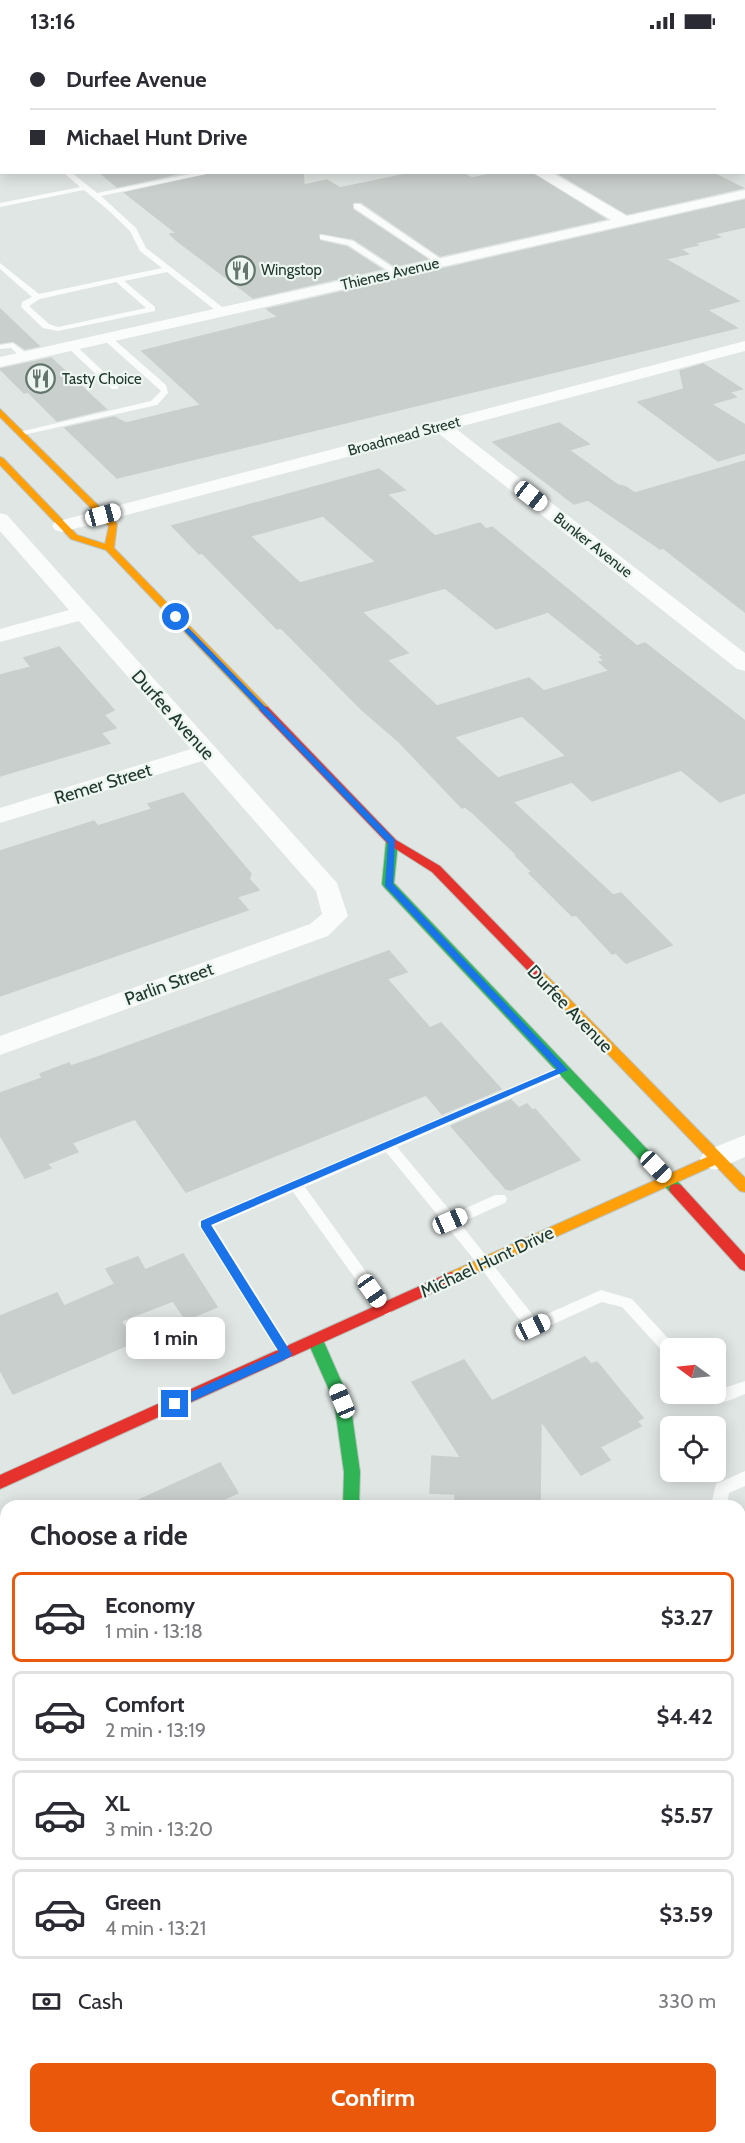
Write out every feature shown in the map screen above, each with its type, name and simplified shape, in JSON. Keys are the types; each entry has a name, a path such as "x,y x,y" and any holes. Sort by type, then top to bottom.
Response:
{"main road":[{"path":"0,412 114,526 109,548"},
{"name":"Durfee Avenue","path":"0,460 74,537 109,548 392,842 436,869 745,1188"},
{"path":"392,842 388,884 667,1179 745,1265"},
{"name":"Michael Hunt Drive","path":"0,1482 715,1159"},
{"path":"315,1340 342,1401 352,1472 351,1500"}],"street":[{"path":"542,174 623,220"},
{"name":"Thienes Avenue","path":"0,362 745,194"},
{"path":"737,348 745,361"},
{"name":"Broadmead Street","path":"62,526 737,348"},
{"name":"Bunker Avenue","path":"441,426 745,664"},
{"name":"Durfee Avenue","path":"0,519 328,890 335,916"},
{"path":"0,636 83,613"},
{"name":"Remer Street","path":"0,816 206,752"},
{"name":"Parlin Street","path":"0,1046 319,930 335,916"},
{"name":"Michael Hunt Drive","path":"715,1159 745,1145"}],"lane":[{"path":"68,174 97,195 133,230 142,249 223,312"},
{"path":"97,195 203,174"},
{"path":"0,205 85,188"},
{"path":"357,207 441,262"},
{"path":"323,237 350,243 396,272"},
{"path":"0,265 37,297"},
{"path":"118,280 152,309 58,329 46,326 25,307 25,304 37,297 168,269"},
{"path":"22,434 153,403 160,398 165,392 163,387 107,338"},
{"path":"0,347 13,345 26,357"},
{"path":"71,346 115,387"},
{"path":"286,1354 205,1224 563,1070"},
{"path":"388,1146 485,1263 533,1327 601,1296 627,1303 660,1339"},
{"path":"296,1185 385,1309"},
{"path":"450,1221 500,1199"},
{"path":"726,1394 745,1387"},
{"path":"720,1500 722,1489 745,1478"}],"building":[{"path":"101,174 177,174 117,187"},
{"path":"209,174 303,174 304,185 327,180 340,188 406,174 464,174 472,178 491,174 533,174 605,219 440,256 361,202 354,202 353,210 427,259 395,266 354,239 320,233 318,235 320,241 347,247 381,269 253,298 176,240 170,234 176,233 125,193"},
{"path":"559,174 715,174 743,188 627,214"},
{"path":"745,200 745,227 714,234 720,237 680,249 688,254 665,259 739,301 707,310 737,328 117,478 65,428 114,417 126,423 201,405 142,351 278,317 267,309"},
{"path":"0,309 39,346 25,349 13,341 0,343"},
{"path":"51,358 106,409 57,421 28,392 24,393 0,369"},
{"path":"703,364 742,389 730,392 736,397 711,404 745,425 745,453 718,461 638,402 684,389 680,371"},
{"path":"559,423 589,444 569,450 618,485 635,493 745,461 745,612 663,548 660,549 588,500 574,504 493,442"},
{"path":"379,469 405,490 387,494 435,536 480,523 486,529 492,527 637,646 645,643 745,721 745,793 720,802 681,770 592,801 572,782 513,802 613,895 621,893 672,945 626,963 616,953 612,954 576,915 572,916 529,873 532,872 516,856 518,856 474,814 465,807 462,808 399,742 361,709 281,628 277,629 172,526","holes":["323,516 376,562 300,583 250,536","445,588 496,629 548,612 603,656 600,657 604,661 599,662 609,671 544,691 529,678 437,706 387,660 408,653 362,612","522,716 566,756 498,778 454,737"]},
{"path":"59,647 114,710 104,715 116,728 101,733 110,743 0,776 0,675 31,667 24,658"},
{"path":"183,793 251,874 249,879 259,890 237,897 248,910 0,996 0,851 94,821 98,826 152,809 148,804"},
{"path":"389,951 407,972 387,979 430,1028 441,1023 501,1089 442,1114 426,1095 186,1192 135,1119 72,1143 78,1152 47,1164 51,1168 25,1178 0,1135 0,1093 42,1078 40,1074 69,1063 71,1066 95,1058"},
{"path":"511,1100 519,1108 527,1104 532,1110 535,1109 580,1160 511,1190 506,1189 451,1126"},
{"path":"183,1254 217,1307 186,1320 173,1301 121,1321 135,1342 13,1394 0,1370 0,1316 57,1293 64,1306 115,1284 106,1269 138,1257 145,1270"},
{"path":"585,1357 591,1364 597,1362 643,1418 637,1421 641,1426 600,1447 610,1460 581,1475 541,1421 540,1500 455,1500 455,1494 430,1493 432,1456 461,1458 412,1382 464,1360 492,1401"},
{"path":"220,1463 238,1493 222,1500 139,1500"}],"traffic: fast":[{"path":"392,842 388,884 676,1189"},
{"path":"315,1340 342,1401 352,1472 351,1500"}],"traffic: slow":[{"path":"0,412 114,526 109,548"},
{"path":"0,460 74,537 109,548 264,709"},
{"path":"538,974 745,1187"},
{"path":"451,1278 715,1159"}],"traffic: jam":[{"path":"264,709 392,842 436,869 538,974"},
{"path":"676,1189 745,1265"},
{"path":"0,1482 451,1278"}],"place":[{"name":"Wingstop","path":"240,270"},
{"name":"Tasty Choice","path":"41,379"}],"route":[{"path":"175,1404 286,1354 205,1224 563,1070 388,884 392,842 176,617"}]}
